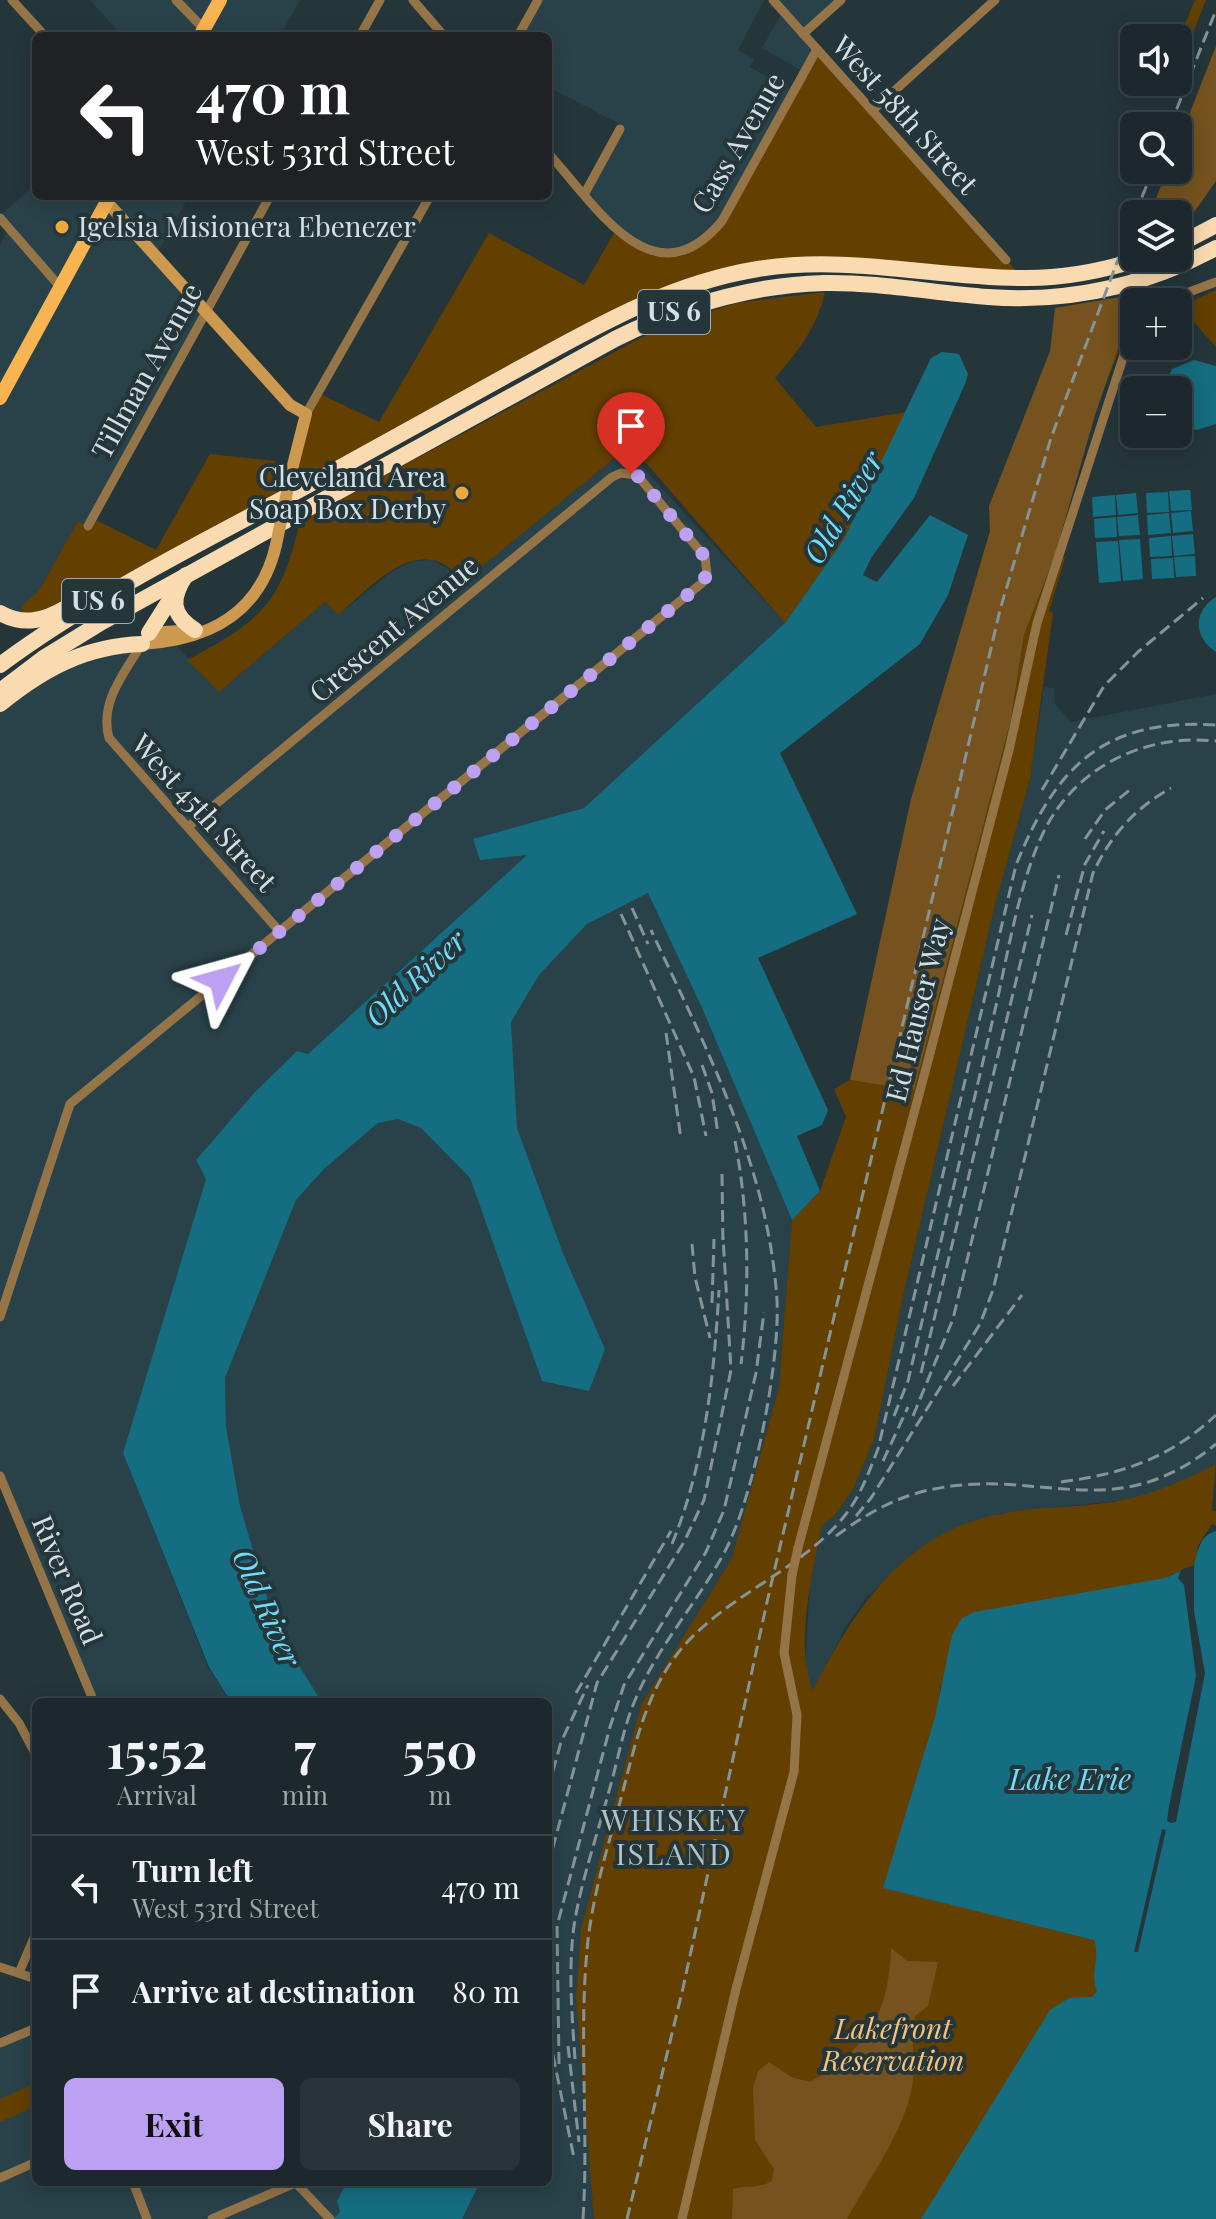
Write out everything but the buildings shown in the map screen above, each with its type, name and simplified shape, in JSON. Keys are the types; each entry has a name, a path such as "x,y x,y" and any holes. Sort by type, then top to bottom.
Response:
{"highway":[{"path":"1192,238 1216,225"},
{"name":"US 6","path":"0,691 59,648 186,574 615,339 707,301 755,290 829,283 994,297 1061,297 1136,282 1216,248"},
{"name":"US 6","path":"0,665 68,618 200,543 620,314 706,280 776,266 827,263 1035,278 1120,264"},
{"path":"0,613 22,621 42,620 131,572 200,543"},
{"path":"0,704 36,676 65,661 145,639 186,574"},
{"path":"173,595 179,617 195,630"}],"main road":[{"path":"203,32 220,0"},
{"path":"0,398 108,200"}],"street":[{"path":"12,0 41,32"},
{"path":"176,0 201,32"},
{"path":"362,32 380,0"},
{"path":"413,0 441,32"},
{"path":"520,32 538,0"},
{"name":"West 58th Street","path":"773,0 1006,260"},
{"path":"803,34 841,0"},
{"path":"872,111 995,0"},
{"name":"Cass Avenue","path":"585,193 629,241 644,250 662,255 685,251 707,239 722,221 816,51"},
{"path":"552,157 585,193 620,129"},
{"path":"110,200 290,405 306,414"},
{"name":"Tillman Avenue","path":"88,526 268,200"},
{"path":"145,639 187,640 238,611 258,590 276,545 306,414 428,200"},
{"path":"0,218 62,289"},
{"path":"1192,291 1216,282"},
{"name":"Ed Hauser Way","path":"682,2219 736,1989 794,1772 797,1715 784,1653 798,1548 1009,750 1037,623 1122,360"},
{"name":"Crescent Avenue","path":"188,827 612,477 637,475 705,557 707,574 702,583 280,932"},
{"path":"145,639 214,627"},
{"name":"West 45th Street","path":"145,639 109,701 108,734 116,748 280,932"},
{"path":"0,1317 70,1104 280,932"},
{"name":"River Road","path":"0,1476 92,1698"},
{"path":"0,1699 19,1723 32,1747"},
{"path":"19,1973 32,1942"},
{"path":"0,1967 32,1978"},
{"path":"0,2043 32,2030"},
{"path":"0,2178 32,2164"},
{"path":"135,2186 147,2219"},
{"path":"212,2219 288,2186"},
{"path":"298,2186 330,2219"}],"shaded area":[{"path":"90,0 300,0 282,32 118,32"},
{"path":"538,0 764,0 738,50 754,59 750,67 794,92 722,221 685,251 644,250 585,193 622,125 552,89 552,32 520,32"},
{"path":"773,0 841,0 804,34 816,51 804,72 762,48 783,11"},
{"path":"32,188 32,200 187,200 156,255 205,311 88,526 78,521 39,590 22,606 22,621 0,613 0,245 9,228 0,216"},
{"path":"626,449 785,623 584,808 474,839 528,854 308,1054 297,1051 254,1093 196,1160 206,1179 123,1453 208,1667 228,1698 92,1698 0,1476 0,704 55,665 173,642 219,692 325,602 338,615 391,572 413,561 433,560 465,579"},
{"path":"1044,687 1054,688 1055,704 1071,722 1216,694 1216,1464 1169,1488 1124,1500 1002,1513 947,1532 910,1556 865,1599 844,1630 813,1691 805,1669 810,1585 822,1524 835,1515 852,1491 874,1440 904,1292 995,905 1030,779"},
{"path":"648,893 703,1010 792,1220 779,1387 732,1558 641,1705 576,1998 594,2219 462,2219 478,2186 552,2186 552,1698 319,1698 277,1631 240,1506 226,1427 225,1378 296,1200 324,1169 378,1123 398,1119 421,1128 470,1178 542,1381 605,1349 563,1253 517,1128 511,1022 539,975 587,924"},
{"path":"32,2030 32,2186 345,2186 337,2201 340,2212 333,2219 0,2219 0,2043"}],"green space":[{"path":"1195,0 1206,0 1192,36 1192,24 1185,24"},
{"path":"1216,46 1216,181 1192,215 1192,200 1155,200 1162,184 1192,184 1190,112"},
{"path":"816,51 1023,278 827,263 674,291 121,577 56,614 22,621 22,606 39,590 78,521 87,526 92,518 156,550 210,454 293,463 318,393 379,422 489,233 584,285 617,228 662,255 707,239"},
{"path":"1216,290 1216,347 1192,320 1192,301"},
{"name":"Cleveland Area Soap Box Derby","path":"825,292 806,338 775,378 816,427 907,412 844,539 785,623 647,464 626,449 465,580 437,561 407,563 381,577 338,615 325,602 219,692 187,660 233,634 264,607 285,572 300,521 661,327 736,303"},
{"path":"1120,297 1120,343 1095,415 1055,555 1024,635 1011,719 914,1090 850,1080 911,799 990,531 989,506 1050,351 1055,308"},
{"name":"Lakefront Reservation","path":"1120,318 1120,348 1089,429 1055,554 1065,558 1049,611 1053,613 1030,779 995,905 904,1292 874,1440 852,1491 835,1515 822,1525 805,1631 805,1653 813,1690 866,1602 912,1555 939,1536 970,1522 1005,1513 1128,1499 1216,1464 1212,1510 1216,1511 1216,1526 1212,1524 1198,1546 1183,1646 1175,1573 941,1685 938,1702 1133,1776 931,1730 926,1747 1126,1792 1120,1820 918,1775 909,1810 1100,1934 1089,2219 594,2219 576,1998 581,1929 641,1705 732,1558 779,1387 792,1220 820,1191 846,1117 834,1089 850,1080 914,1089 1011,719 1024,635 1042,589"},
{"path":"891,1948 907,1961 938,1962 928,2006 915,2016 913,2075 905,2112 847,2219 732,2219 733,2189 772,2181 774,2169 755,2140 753,2088 758,2071 769,2062 791,2077 810,2082 846,2057 860,2043 880,2011 886,1992"},
{"path":"32,2085 32,2108 0,2122 0,2099"}],"water":[{"name":"Old River","path":"942,352 959,354 968,374 965,384 914,498 871,558 863,575 877,582 930,515 968,535 948,595 920,644 780,753 857,914 758,958 828,1110 822,1125 797,1136 820,1191 792,1220 703,1010 648,893 587,924 539,975 511,1022 517,1128 563,1253 605,1349 589,1391 542,1381 470,1178 421,1128 398,1119 378,1123 324,1169 296,1200 225,1378 226,1427 240,1506 277,1631 319,1698 228,1698 209,1667 123,1453 206,1179 196,1160 254,1093 297,1051 308,1054 527,855 480,860 473,839 584,808 785,623 844,539 931,358"},
{"path":"1194,360 1216,366 1216,424 1192,429 1192,376 1169,376 1172,369"},
{"path":"1190,490 1192,510 1171,511 1169,491"},
{"path":"1168,492 1169,512 1147,513 1146,493"},
{"path":"1136,493 1138,513 1118,515 1116,495"},
{"path":"1115,495 1116,515 1093,517 1092,497"},
{"path":"1191,511 1193,531 1173,533 1171,513"},
{"path":"1169,513 1171,533 1148,535 1147,515"},
{"path":"1138,515 1140,535 1119,536 1117,517"},
{"path":"1116,517 1117,537 1095,538 1094,519"},
{"path":"1193,534 1195,554 1174,556 1172,536"},
{"path":"1171,536 1172,556 1150,557 1149,538"},
{"path":"1140,539 1143,579 1123,581 1119,540"},
{"path":"1118,541 1121,581 1099,583 1096,542"},
{"path":"1195,556 1196,576 1176,577 1174,557"},
{"path":"1173,558 1174,578 1152,579 1151,559"},
{"path":"1216,597 1216,652 1203,639 1199,624 1203,609"},
{"name":"Lake Erie","path":"1216,1531 1216,2219 921,2219 1050,2010 1069,1998 1092,1997 1097,1991 1094,1940 883,1888 935,1717 952,1635 962,1618 974,1612 1165,1578 1194,1565 1203,1540"},
{"path":"345,2186 478,2186 462,2219 333,2219 340,2212 337,2201"}],"pier":[{"path":"1194,1565 1194,1611 1205,1673 1176,1822 1171,1823 1167,1821 1169,1806 1196,1676 1184,1585 1178,1578 1181,1570"},
{"path":"1162,1829 1166,1830 1138,1952 1134,1952"}],"railway":[{"path":"1176,112 1216,10"},
{"path":"1141,200 1147,184"},
{"path":"627,2219 683,1988 767,1602 1000,610 1051,438 1120,254"},
{"path":"1042,790 1104,686 1139,651 1203,598"},
{"path":"583,2219 584,2010 588,1940 603,1863 633,1752 651,1700 678,1653 696,1633 824,1538 848,1511 867,1477 878,1449 1016,865 1048,800 1067,775 1089,755 1114,740 1143,730 1177,725 1216,725"},
{"path":"894,1416 908,1381 1019,902 1048,824 1076,787 1111,761 1151,746 1194,740 1216,741"},
{"path":"1085,839 1105,810 1132,788"},
{"path":"856,1516 871,1498 980,1324 993,1290 1093,873 1125,824 1171,788"},
{"path":"1066,935 1085,864 1104,831"},
{"path":"913,1416 953,1319 1059,875"},
{"path":"632,908 648,944"},
{"path":"621,914 694,1077 706,1136"},
{"path":"921,1373 1032,915"},
{"path":"575,2059 571,1976 574,1926 624,1732 645,1679 724,1553 735,1529 763,1430 777,1327 771,1251 748,1156 713,1064 651,930"},
{"path":"666,1033 681,1139"},
{"path":"702,1065 712,1093 718,1134"},
{"path":"735,1141 747,1252 741,1364"},
{"path":"722,1174 723,1246"},
{"path":"552,1851 597,1683 684,1542 704,1500 731,1370 723,1237"},
{"path":"712,1303 714,1239"},
{"path":"692,1244 695,1277 710,1338"},
{"path":"672,1544 693,1482 706,1419 719,1290"},
{"path":"953,1386 1022,1295"},
{"path":"559,2064 557,1926 610,1727 624,1685 706,1552 724,1510 756,1373 764,1312"},
{"path":"883,1461 908,1407"},
{"path":"1061,1482 1105,1474 1144,1462 1181,1442 1216,1415"},
{"path":"836,1536 882,1507 920,1492 973,1484 1110,1489 1144,1483 1179,1469 1216,1444"},
{"path":"576,1693 671,1531"},
{"path":"552,1775 561,1742 588,1685"},
{"path":"568,2046 579,2142"},
{"path":"553,2055 574,2158"}],"place":[{"name":"Igelsia Misionera Ebenezer","path":"62,227"},
{"name":"Cleveland Area Soap Box Derby","path":"462,493"}],"district":[{"name":"WHISKEY ISLAND","path":"674,1838"}],"route":[{"path":"221,980 702,583 707,574 705,557 637,475 631,474"}]}
